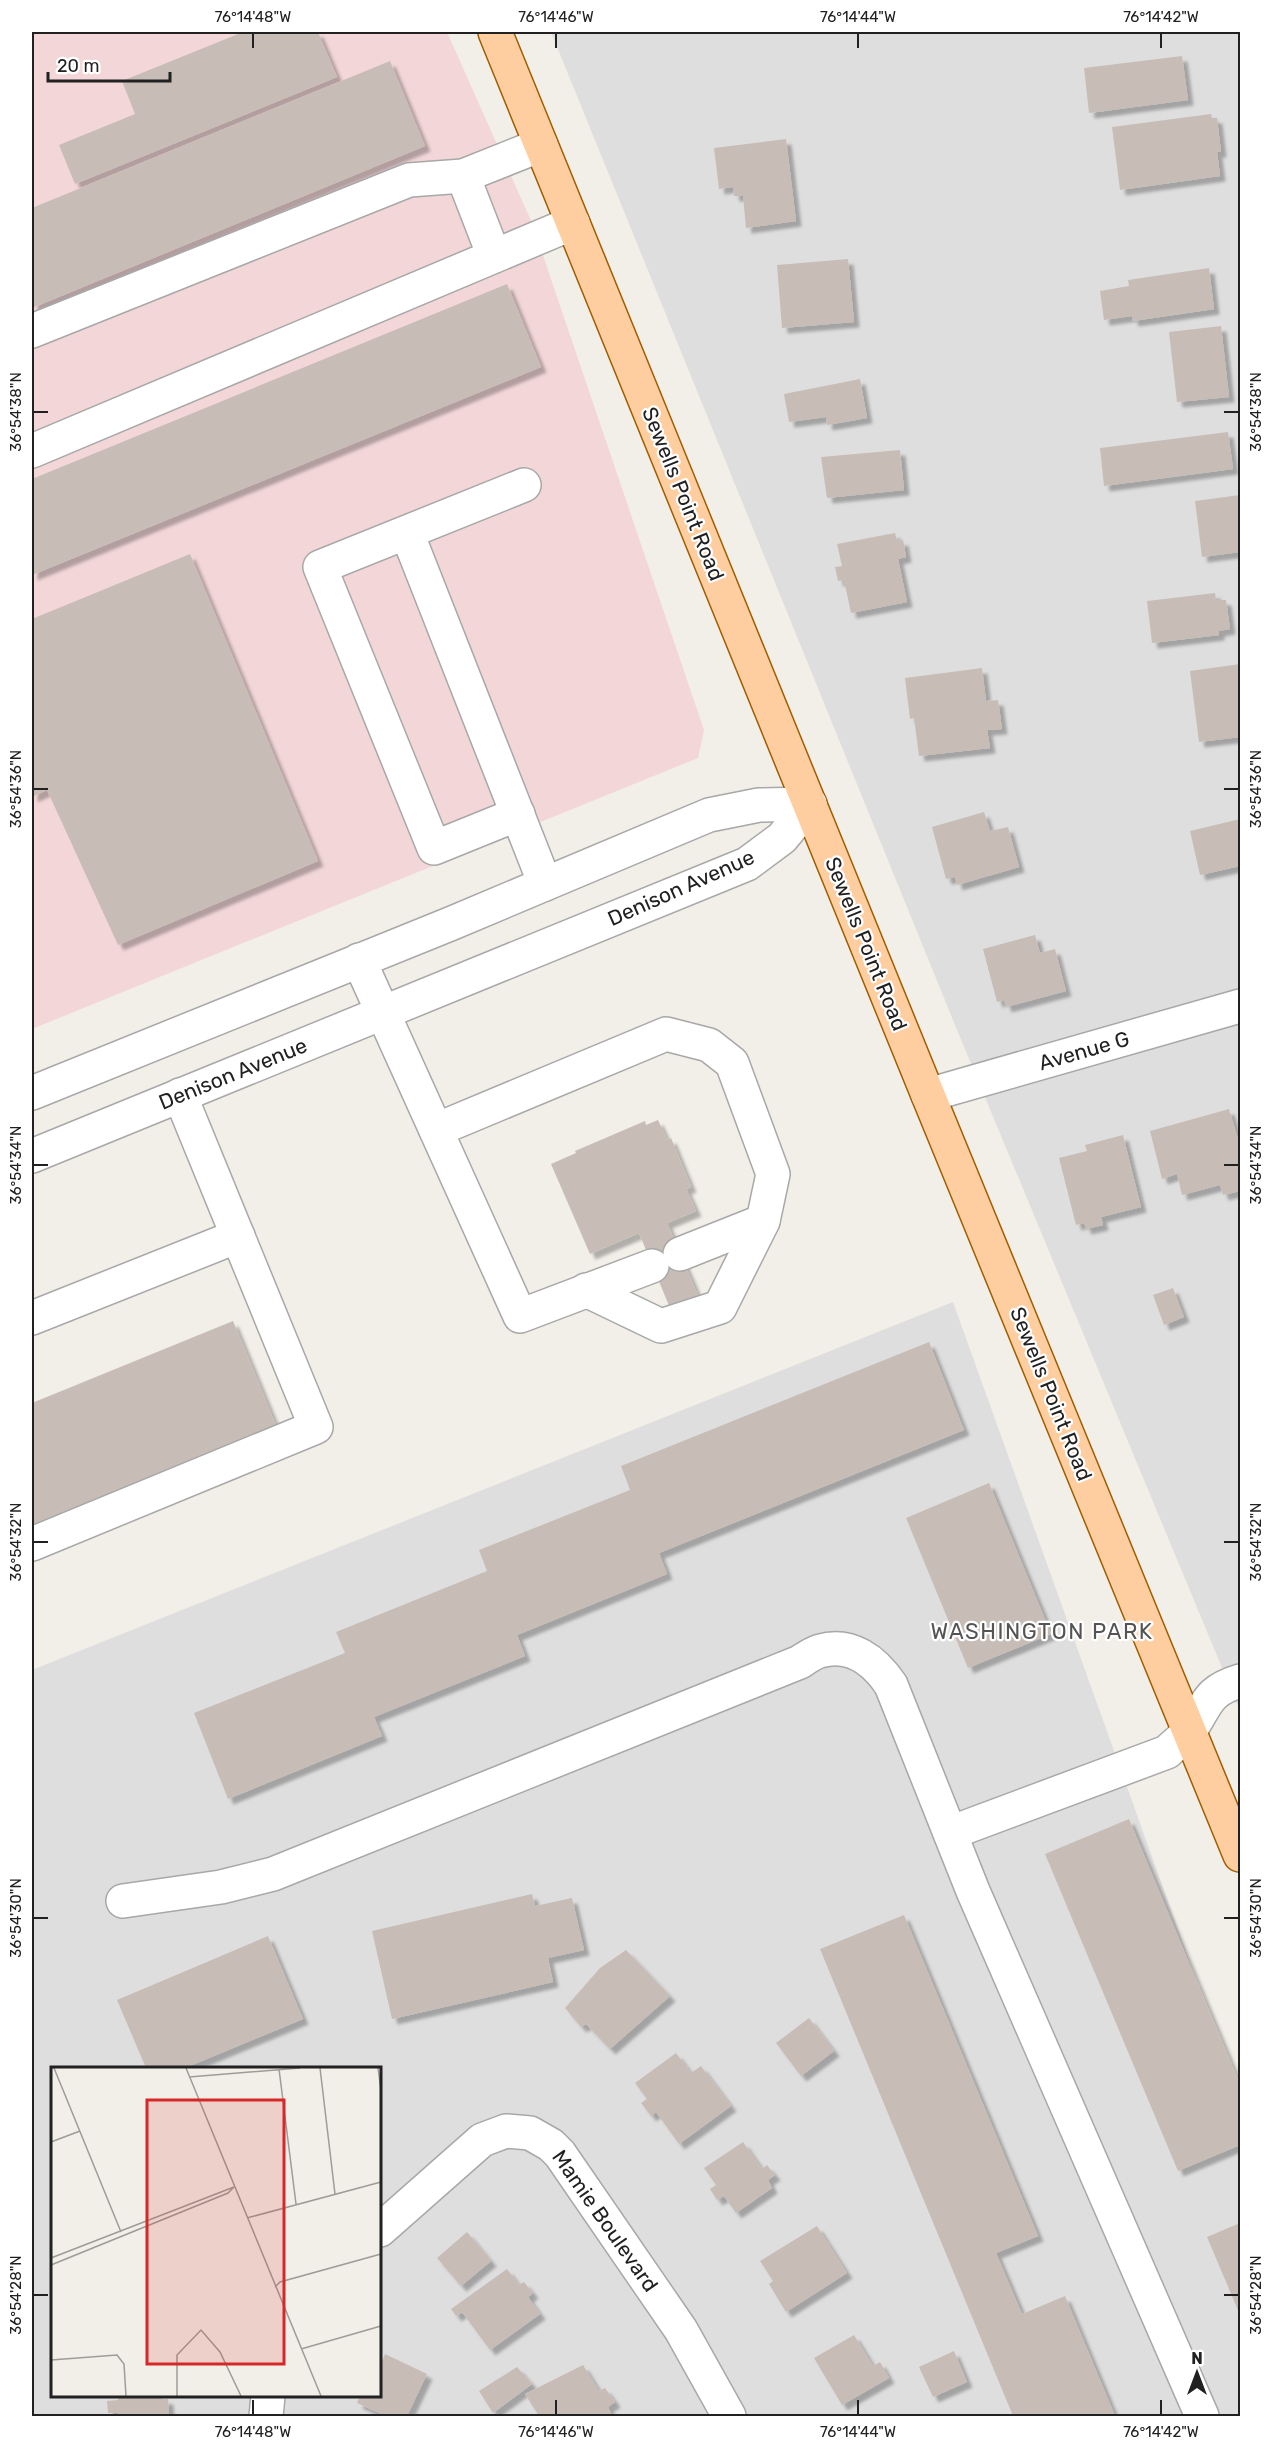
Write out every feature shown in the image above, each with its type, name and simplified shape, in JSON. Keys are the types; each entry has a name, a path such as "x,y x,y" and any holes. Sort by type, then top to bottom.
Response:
{"main road":[{"name":"Sewells Point Road","path":"495,32 1240,1855"}],"street":[{"path":"32,331 410,180 463,176 541,145"},
{"path":"463,176 494,256"},
{"path":"32,451 573,223"},
{"path":"518,814 434,848 320,567 524,485"},
{"path":"407,532 546,884"},
{"path":"32,1093 546,884 709,815 759,805 810,804"},
{"name":"Denison Avenue","path":"32,1156 747,864 782,838 810,804"},
{"path":"359,960 520,1316 763,1221"},
{"name":"Avenue G","path":"928,1095 1240,1006"},
{"path":"436,1130 666,1034 709,1045 732,1063 773,1174 763,1221 720,1306 662,1326 586,1290"},
{"path":"32,1544 316,1426 180,1095"},
{"path":"32,1318 238,1236"},
{"path":"123,1901 220,1887 273,1874 800,1662 820,1651 839,1649 862,1654 880,1668 891,1685 973,1891 1202,2416"},
{"path":"950,1833 1167,1752 1190,1730 1208,1699 1229,1685 1240,1681"},
{"name":"Mamie Boulevard","path":"381,2229 482,2140 506,2131 530,2133 552,2145 560,2154 681,2330 729,2416"},
{"path":"266,2416 268,2397"}],"shaded area":[{"path":"32,32 447,32 532,223 704,730 698,758 32,1029"},
{"path":"551,32 1240,32 1240,1711 955,1025"},
{"path":"953,1302 1240,2102 1240,2416 32,2416 32,1670"}],"building":[{"path":"243,32 318,32 337,77 75,184 59,145 135,114 122,81"},
{"path":"1182,56 1188,100 1089,113 1084,68"},
{"path":"390,61 425,146 32,308 32,208"},
{"path":"1211,114 1212,118 1217,118 1221,152 1217,152 1220,176 1120,190 1112,127"},
{"path":"786,139 796,221 746,228 743,196 734,196 733,187 719,189 714,148"},
{"path":"848,259 854,322 782,328 777,265"},
{"path":"1209,268 1214,309 1133,321 1132,316 1104,320 1100,291 1129,286 1128,280"},
{"path":"507,284 541,367 32,575 32,479"},
{"path":"1221,326 1229,397 1177,402 1169,332"},
{"path":"860,379 867,418 827,425 826,417 789,422 784,394"},
{"path":"1228,432 1233,469 1104,486 1100,448"},
{"path":"900,450 904,490 827,498 821,457"},
{"path":"1240,495 1240,552 1202,557 1195,501"},
{"path":"895,533 897,541 903,540 906,557 898,559 907,602 851,613 844,580 838,581 835,567 842,566 837,544"},
{"path":"190,554 318,861 118,945 47,790 32,797 32,619"},
{"path":"1215,593 1216,600 1226,600 1230,629 1219,631 1219,635 1152,643 1147,601"},
{"path":"1240,664 1240,737 1199,742 1190,671"},
{"path":"982,668 986,701 998,700 1002,729 987,730 990,748 919,756 914,718 910,719 905,678"},
{"path":"984,812 990,831 1008,827 1019,867 957,885 955,877 946,879 932,827"},
{"path":"1240,819 1240,866 1200,875 1190,831"},
{"path":"1035,935 1040,953 1055,949 1066,991 1006,1007 1004,1000 997,1002 983,949"},
{"path":"1229,1109 1240,1146 1240,1191 1223,1195 1220,1185 1182,1195 1177,1174 1162,1179 1150,1131"},
{"path":"658,1120 667,1140 671,1138 691,1187 686,1189 696,1211 667,1223 698,1296 670,1308 639,1233 590,1254 551,1164 576,1153 575,1151 645,1121 646,1125"},
{"path":"1123,1135 1141,1207 1101,1217 1103,1225 1086,1229 1084,1223 1076,1225 1059,1158 1087,1151 1085,1145"},
{"path":"1173,1288 1184,1317 1164,1325 1153,1295"},
{"path":"233,1321 279,1433 32,1534 32,1403"},
{"path":"929,1342 964,1430 659,1553 667,1574 517,1635 525,1656 374,1717 382,1736 228,1799 194,1713 345,1653 336,1632 487,1571 479,1550 630,1490 621,1466"},
{"path":"989,1483 1051,1634 968,1668 906,1518"},
{"path":"1129,1819 1240,2085 1240,2145 1178,2171 1045,1854"},
{"path":"532,1894 535,1906 572,1898 584,1950 548,1958 553,1982 392,2019 372,1931"},
{"path":"904,1915 1038,2236 996,2253 1022,2314 1065,2296 1115,2416 1013,2416 820,1949"},
{"path":"268,1936 303,2019 187,2067 146,2067 117,2000"},
{"path":"626,1950 670,1996 610,2049 586,2024 581,2027 565,2008 600,1968"},
{"path":"809,2018 834,2051 801,2076 776,2043"},
{"path":"676,2053 691,2073 701,2066 731,2106 679,2144 656,2112 651,2116 641,2103 647,2099 635,2083"},
{"path":"743,2142 762,2169 767,2165 775,2175 768,2180 772,2188 736,2213 724,2196 717,2200 710,2189 716,2185 704,2168"},
{"path":"1240,2223 1240,2315 1207,2237"},
{"path":"817,2226 847,2273 786,2312 769,2284 773,2281 760,2261"},
{"path":"467,2232 491,2261 461,2286 437,2258"},
{"path":"507,2269 519,2285 524,2282 533,2293 528,2297 540,2314 490,2350 462,2312 456,2316 451,2309"},
{"path":"854,2335 873,2366 880,2362 889,2378 842,2405 814,2358"},
{"path":"954,2351 967,2382 933,2397 919,2367"},
{"path":"385,2354 427,2374 407,2416 386,2416 357,2403 360,2397 381,2397 381,2364"},
{"path":"583,2365 599,2391 605,2388 615,2402 608,2407 612,2416 539,2416 525,2394"},
{"path":"517,2367 532,2384 493,2413 479,2391"},
{"path":"118,2397 162,2397 162,2399 168,2399 169,2416 117,2416 117,2413 108,2413 107,2401 118,2400"}],"district":[{"name":"WASHINGTON PARK","path":"1042,1631"}]}
